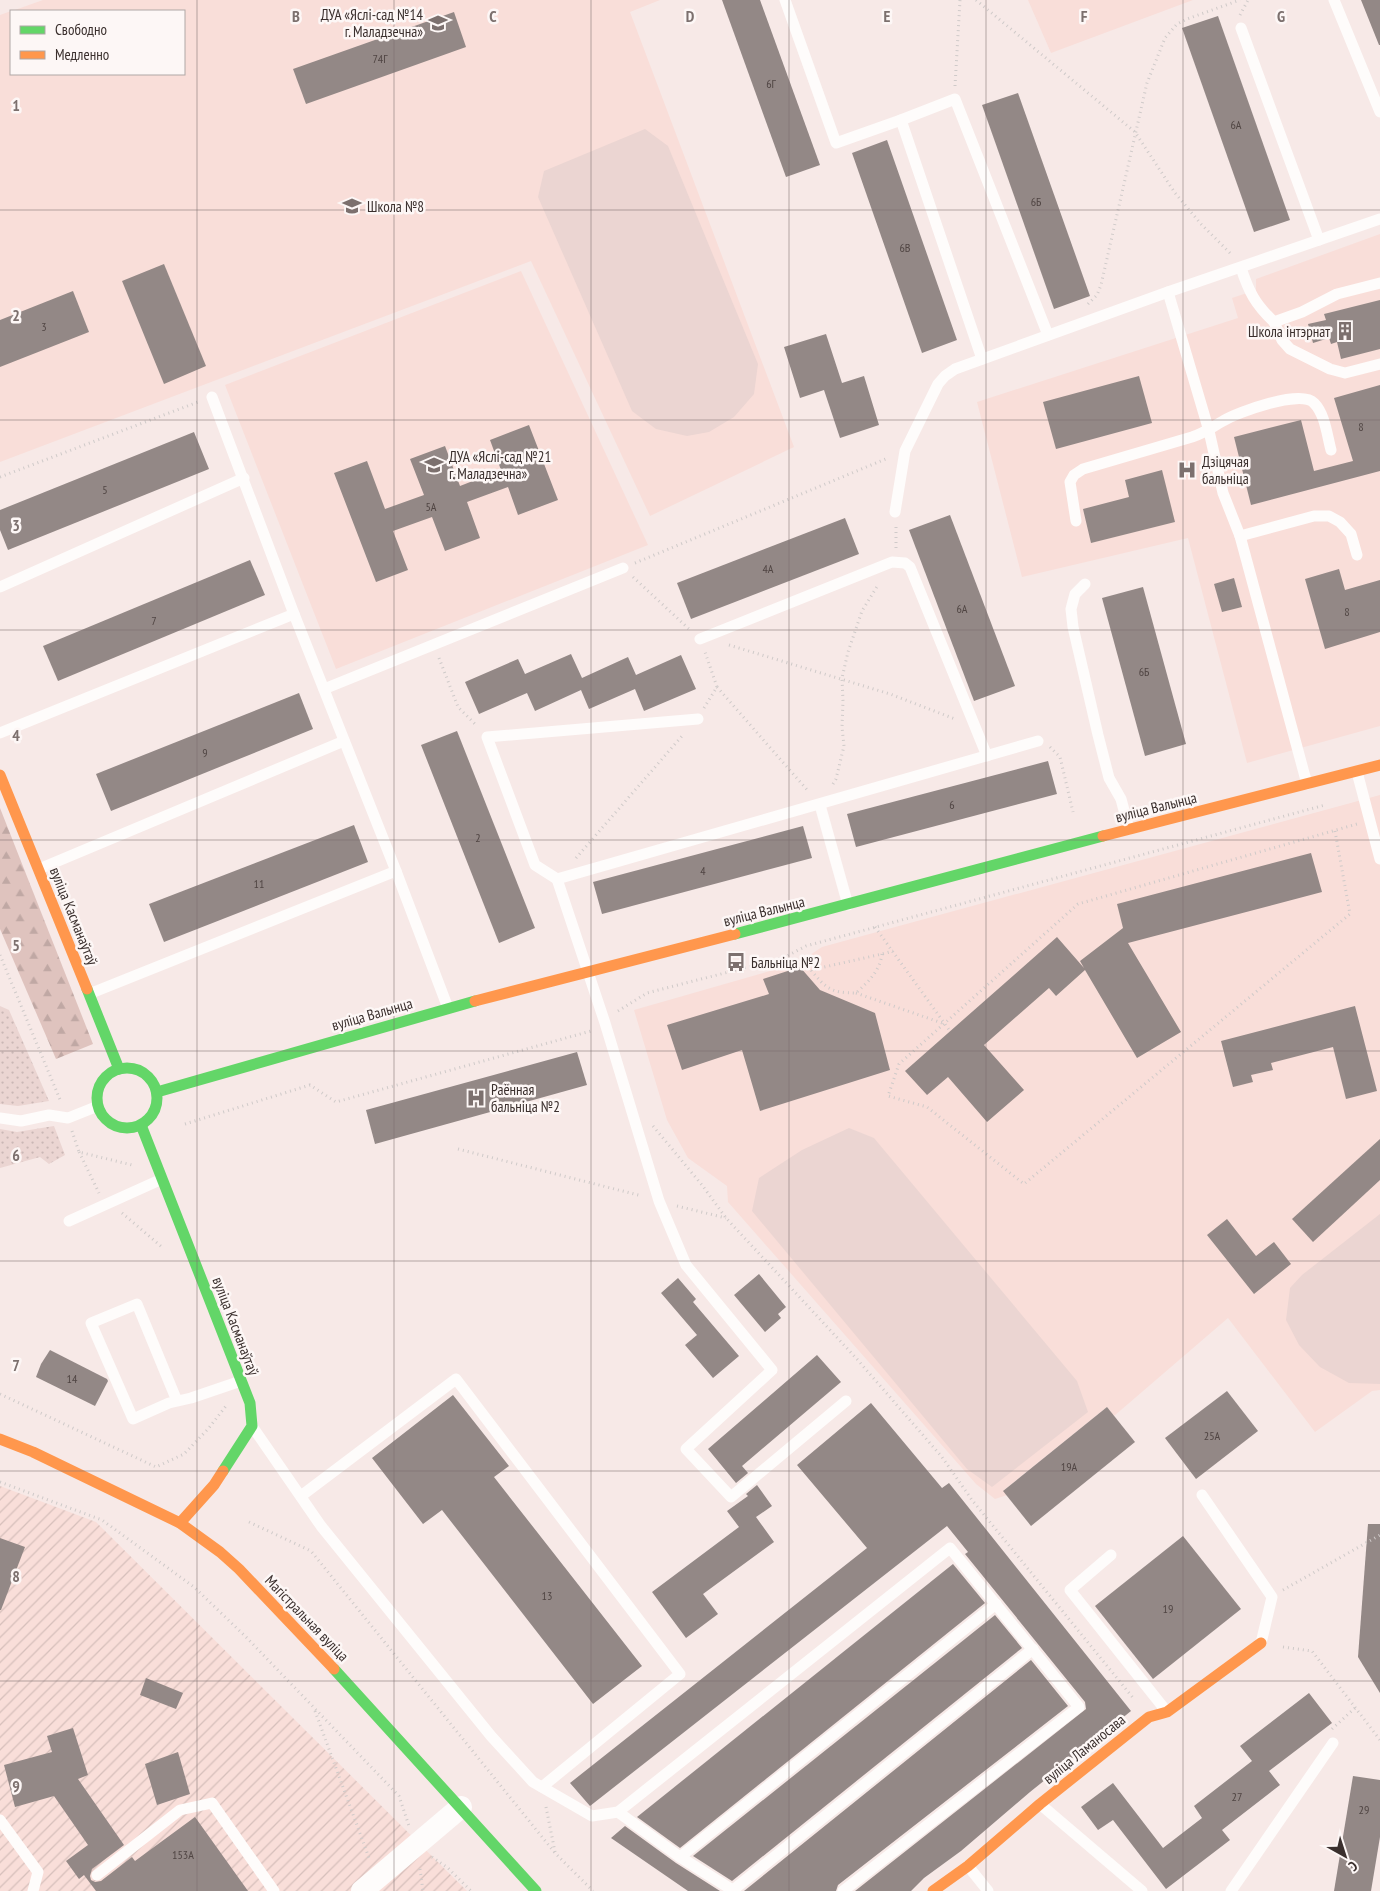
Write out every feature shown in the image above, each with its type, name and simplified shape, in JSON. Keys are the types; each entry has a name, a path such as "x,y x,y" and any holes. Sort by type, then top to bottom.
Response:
{"street":[{"name":"вуліца Валынца","path":"157,1092 448,1008 1380,765"},
{"name":"вуліца Касманаўтаў","path":"0,774 119,1070"},
{"path":"133,1069 142,1072 150,1079 157,1092 158,1099 152,1116 141,1125 127,1128 117,1126 109,1122 102,1115 98,1106 97,1097 105,1078 119,1070 133,1069"},
{"name":"вуліца Касманаўтаў","path":"141,1125 250,1403 252,1426"},
{"path":"180,1523 214,1485 252,1426"},
{"name":"Магістральная вуліца","path":"0,1439 33,1452 180,1523 220,1552 239,1569 318,1651 536,1891"},
{"name":"вуліца Ламаносава","path":"933,1891 968,1866 1040,1804 1149,1717 1167,1712 1260,1643"},
{"path":"362,1891 460,1807"}],"lane":[{"path":"785,0 836,143 955,99 1048,335"},
{"path":"1334,0 1380,112"},
{"path":"1241,28 1319,240"},
{"path":"901,120 982,359"},
{"path":"895,512 905,452 938,384 955,369 1168,292 1380,219"},
{"path":"1241,268 1249,292 1260,308 1274,322 1282,340 1290,349 1330,369 1345,373 1380,364"},
{"path":"1274,322 1302,312 1337,294 1380,283"},
{"path":"1168,292 1209,430 1223,493 1240,536 1307,784"},
{"path":"212,396 294,614 448,1008"},
{"path":"1076,520 1070,482 1074,475 1103,462 1192,438 1239,413 1293,398 1304,398 1313,402 1321,414 1331,450"},
{"path":"0,587 244,478"},
{"path":"1240,536 1314,516 1329,516 1340,522 1351,534 1357,555"},
{"path":"702,638 892,562 905,563 910,567 987,756"},
{"path":"324,689 623,568"},
{"path":"1086,584 1075,594 1071,609 1073,627 1093,716 1110,778 1120,799 1129,829"},
{"path":"0,733 294,614"},
{"path":"698,719 487,737 535,865 557,879 605,1023 658,1201 686,1265 772,1370 686,1449 731,1497 846,1401"},
{"path":"39,869 344,740"},
{"path":"557,879 1038,741"},
{"path":"1356,772 1380,858"},
{"path":"820,804 848,905"},
{"path":"90,994 396,871"},
{"path":"0,1118 21,1120 49,1115 68,1118 98,1106"},
{"path":"70,1221 163,1178"},
{"path":"177,1401 137,1304 91,1323 133,1419 169,1402 177,1401 241,1380"},
{"path":"301,1496 456,1379 680,1674 542,1787"},
{"path":"252,1426 321,1526 491,1736 533,1782 592,1816 618,1812 950,1548 1079,1707 843,1891"},
{"path":"1202,1494 1272,1597 1260,1643"},
{"path":"1111,1555 1070,1590 1167,1712"},
{"path":"680,1857 996,1604"},
{"path":"618,1812 680,1857 734,1891 1033,1649"},
{"path":"1231,1891 1333,1743"},
{"path":"97,1874 180,1810 212,1803 274,1891"},
{"path":"1040,1804 1142,1891"},
{"path":"0,1820 38,1872 33,1891"},
{"path":"968,1866 988,1891"}],"path":[{"path":"955,99 960,0"},
{"path":"976,0 1135,132 1175,193 1201,224 1237,261 1241,268"},
{"path":"1082,306 1090,302 1097,295 1101,285 1147,83 1165,38 1176,24 1240,0"},
{"path":"0,477 212,396"},
{"path":"623,568 905,452"},
{"path":"717,687 820,804 836,779 844,746 842,678 848,652 862,611 892,562 897,545 895,512"},
{"path":"702,638 842,678 890,694 976,728"},
{"path":"433,645 458,707 487,737"},
{"path":"1038,741 1052,748 1060,757 1073,812"},
{"path":"185,1124 310,1085 336,1102 599,1029 613,1014 647,993 783,958 806,946 875,927 1137,855 1363,796"},
{"path":"1335,831 1350,914 1024,1184 927,1107 888,1096 899,1064 943,1023 1078,904 1335,831"},
{"path":"875,927 950,1032"},
{"path":"893,951 811,970 823,986 838,993 856,993 943,1023"},
{"path":"856,993 871,978 881,964 882,954"},
{"path":"0,955 68,1118 79,1152 98,1192 170,1253"},
{"path":"652,1125 702,1185 726,1218 856,1358 942,1456 972,1500 1149,1717"},
{"path":"458,1149 726,1218"},
{"path":"79,1152 139,1166"},
{"path":"0,1394 156,1467 184,1454 208,1429 229,1402 229,1385"},
{"path":"0,1482 102,1520 194,1588 246,1637 399,1796 416,1846 448,1868 471,1891"},
{"path":"250,1522 311,1550 555,1853 593,1891"},
{"path":"1272,1597 1380,1535"},
{"path":"1260,1643 1312,1651 1380,1740"},
{"path":"1333,1743 1332,1728 1355,1708"},
{"path":"315,1709 370,1861"},
{"path":"542,1787 555,1853"}],"shaded area":[{"name":"Школа №8","path":"43,0 660,0 630,12 794,447 650,516 531,261 0,462 0,15 10,11 10,75 185,75 185,10 15,10"},
{"path":"1028,0 1193,0 1051,53"},
{"path":"645,129 668,146 758,364 754,394 734,417 709,432 687,436 656,429 632,411 538,197 544,171"},
{"name":"Дзіцячая бальніца","path":"1380,234 1380,726 1247,763 1188,538 1022,577 977,402 1238,318 1232,298 1256,290 1256,279"},
{"name":"ДУА «Яслі-сад №21 г. Маладзечна»","path":"521,271 648,545 336,669 225,385"},
{"path":"1380,795 1380,1390 1372,1391 1315,1432 1228,1318 1114,1416 1107,1407 1004,1490 1007,1495 995,1499 976,1484 728,1202 727,1186 688,1158 667,1120 634,1010 798,963 822,947"},
{"path":"0,1006 9,1010 49,1101 18,1106 0,1104"},
{"path":"54,1126 65,1155 49,1164 40,1157 0,1168 0,1129 17,1132"},
{"path":"849,1128 874,1138 1077,1381 1088,1412 992,1487 967,1469 752,1211 759,1178 802,1150"},
{"path":"1380,1214 1380,1384 1349,1383 1320,1367 1299,1345 1286,1320 1290,1288 1302,1275"},
{"path":"0,1486 96,1522 467,1891 0,1891"}],"green space":[{"path":"0,808 93,1044 56,1059 0,929"}],"building":[{"path":"722,0 760,0 820,165 786,177"},
{"path":"1361,0 1380,0 1380,45 1379,45"},
{"path":"454,12 466,47 306,104 293,69"},
{"path":"1218,16 1290,220 1254,232 1182,28"},
{"path":"1018,93 1090,296 1054,309 982,105"},
{"path":"887,140 957,340 922,353 852,153"},
{"path":"164,264 206,366 164,384 122,281"},
{"path":"73,291 89,332 0,367 0,320"},
{"name":"Школа інтэрнат","path":"1380,300 1380,349 1341,359 1337,342 1331,344 1329,338 1313,343 1308,324 1326,320 1324,314"},
{"path":"826,334 842,383 864,376 879,425 840,438 824,390 800,398 784,347"},
{"path":"1139,376 1152,423 1056,449 1043,402"},
{"path":"1380,385 1380,471 1251,505 1234,437 1301,420 1314,471 1353,461 1334,398"},
{"path":"529,425 558,500 518,515 508,487 467,502 480,538 445,551 432,517 393,531 408,570 376,582 334,473 367,461 385,509 424,495 410,459 445,446 460,486 501,470 490,440"},
{"path":"194,432 209,469 8,550 0,530 0,510"},
{"path":"1162,470 1175,522 1091,543 1083,509 1129,497 1125,480"},
{"path":"950,515 1015,686 974,701 909,530"},
{"path":"845,518 859,554 691,619 677,583"},
{"path":"250,560 265,595 58,681 43,646"},
{"path":"1339,569 1345,590 1380,580 1380,632 1325,649 1305,579"},
{"path":"1234,578 1242,607 1222,612 1214,584"},
{"path":"1143,587 1186,744 1145,756 1102,598"},
{"path":"571,654 582,678 628,657 636,675 681,655 696,689 644,711 635,689 589,709 581,690 535,711 527,693 479,714 465,682 518,659 525,674"},
{"path":"299,693 313,729 111,811 96,774"},
{"path":"457,731 535,928 499,943 421,745"},
{"path":"1048,761 1057,794 856,847 847,814"},
{"path":"354,825 368,862 164,942 149,904"},
{"path":"803,826 812,858 602,914 593,882"},
{"path":"1311,853 1322,892 1128,943 1181,1032 1137,1058 1085,970 1056,996 1049,988 984,1045 1024,1090 987,1122 948,1077 927,1095 905,1071 1057,937 1084,968 1080,961 1123,928 1117,904"},
{"path":"800,967 820,990 875,1013 890,1070 760,1111 742,1050 682,1070 667,1025 769,994 763,979"},
{"path":"1355,1006 1377,1091 1346,1099 1333,1047 1271,1063 1273,1070 1251,1075 1253,1082 1233,1087 1221,1041"},
{"name":"Раённая бальніца №2","path":"577,1052 587,1085 375,1144 366,1110"},
{"path":"1380,1139 1380,1180 1313,1242 1292,1219"},
{"path":"1227,1219 1256,1256 1274,1242 1291,1264 1254,1294 1207,1235"},
{"path":"759,1274 786,1307 778,1314 781,1318 765,1332 734,1295"},
{"path":"678,1278 696,1299 693,1302 739,1356 713,1378 685,1345 697,1335 661,1293"},
{"path":"50,1350 107,1379 108,1381 95,1406 36,1377 41,1364"},
{"path":"817,1355 841,1382 742,1466 748,1473 736,1483 708,1449"},
{"path":"1227,1391 1258,1431 1196,1479 1165,1438"},
{"path":"453,1395 509,1466 494,1477 642,1666 593,1704 442,1510 423,1524 372,1458"},
{"path":"871,1403 942,1488 949,1483 1131,1711 1030,1792 961,1851 924,1878 911,1891 855,1891 1086,1709 1085,1702 965,1554 968,1552 947,1526 590,1806 570,1783 867,1548 797,1465"},
{"path":"1107,1407 1135,1442 1031,1526 1003,1491"},
{"path":"757,1485 772,1506 756,1517 774,1542 703,1594 718,1614 686,1638 652,1592 739,1527 727,1511 748,1496 746,1494"},
{"path":"1368,1524 1380,1524 1380,1693 1358,1657"},
{"path":"1183,1536 1241,1609 1153,1679 1095,1606"},
{"path":"0,1538 25,1547 1,1610 0,1610"},
{"path":"953,1564 985,1603 680,1848 637,1817"},
{"path":"995,1615 1022,1648 732,1881 693,1856"},
{"path":"1031,1660 1068,1706 838,1885 836,1891 744,1891"},
{"path":"146,1678 183,1693 176,1709 140,1695"},
{"path":"1309,1693 1332,1723 1269,1771 1280,1785 1222,1830 1230,1840 1166,1889 1113,1820 1098,1830 1081,1807 1113,1783 1163,1848 1202,1818 1194,1806 1252,1761 1240,1746"},
{"path":"73,1728 88,1775 78,1779 124,1845 92,1869 91,1880 95,1882 101,1881 132,1857 135,1861 195,1817 248,1891 96,1891 84,1875 79,1879 66,1861 88,1845 54,1796 15,1807 4,1765 52,1752 47,1736"},
{"path":"178,1752 190,1794 157,1805 145,1764"},
{"path":"1353,1776 1380,1780 1380,1837 1371,1891 1334,1891"},
{"path":"625,1826 676,1863 720,1891 688,1891 611,1838"}],"traffic: fast":[{"path":"735,934 1103,836"},
{"path":"87,989 119,1069"},
{"path":"157,1092 475,1001"},
{"path":"127,1068 144,1073 152,1081 157,1098 152,1115 144,1123 127,1128 110,1123 102,1115 97,1098 102,1081 110,1073 127,1068"},
{"path":"141,1125 250,1403 252,1426 223,1471"},
{"path":"334,1669 536,1891"}],"traffic: slow":[{"path":"1103,836 1380,765"},
{"path":"0,775 87,989"},
{"path":"475,1001 735,934"},
{"path":"0,1439 33,1452 180,1523 220,1552 239,1569 334,1669"},
{"path":"180,1523 214,1485 223,1471"},
{"path":"933,1891 968,1866 1040,1804 1149,1717 1167,1712 1261,1643"}],"place":[{"name":"ДУА «Яслі-сад №14 г. Маладзечна»","path":"438,23"},
{"name":"Школа №8","path":"352,206"},
{"name":"Школа інтэрнат","path":"1345,331"},
{"name":"ДУА «Яслі-сад №21 г. Маладзечна»","path":"434,465"},
{"name":"Дзіцячая бальніца","path":"1187,470"},
{"name":"Бальніца №2","path":"736,962"},
{"name":"Раённая бальніца №2","path":"476,1098"}]}
